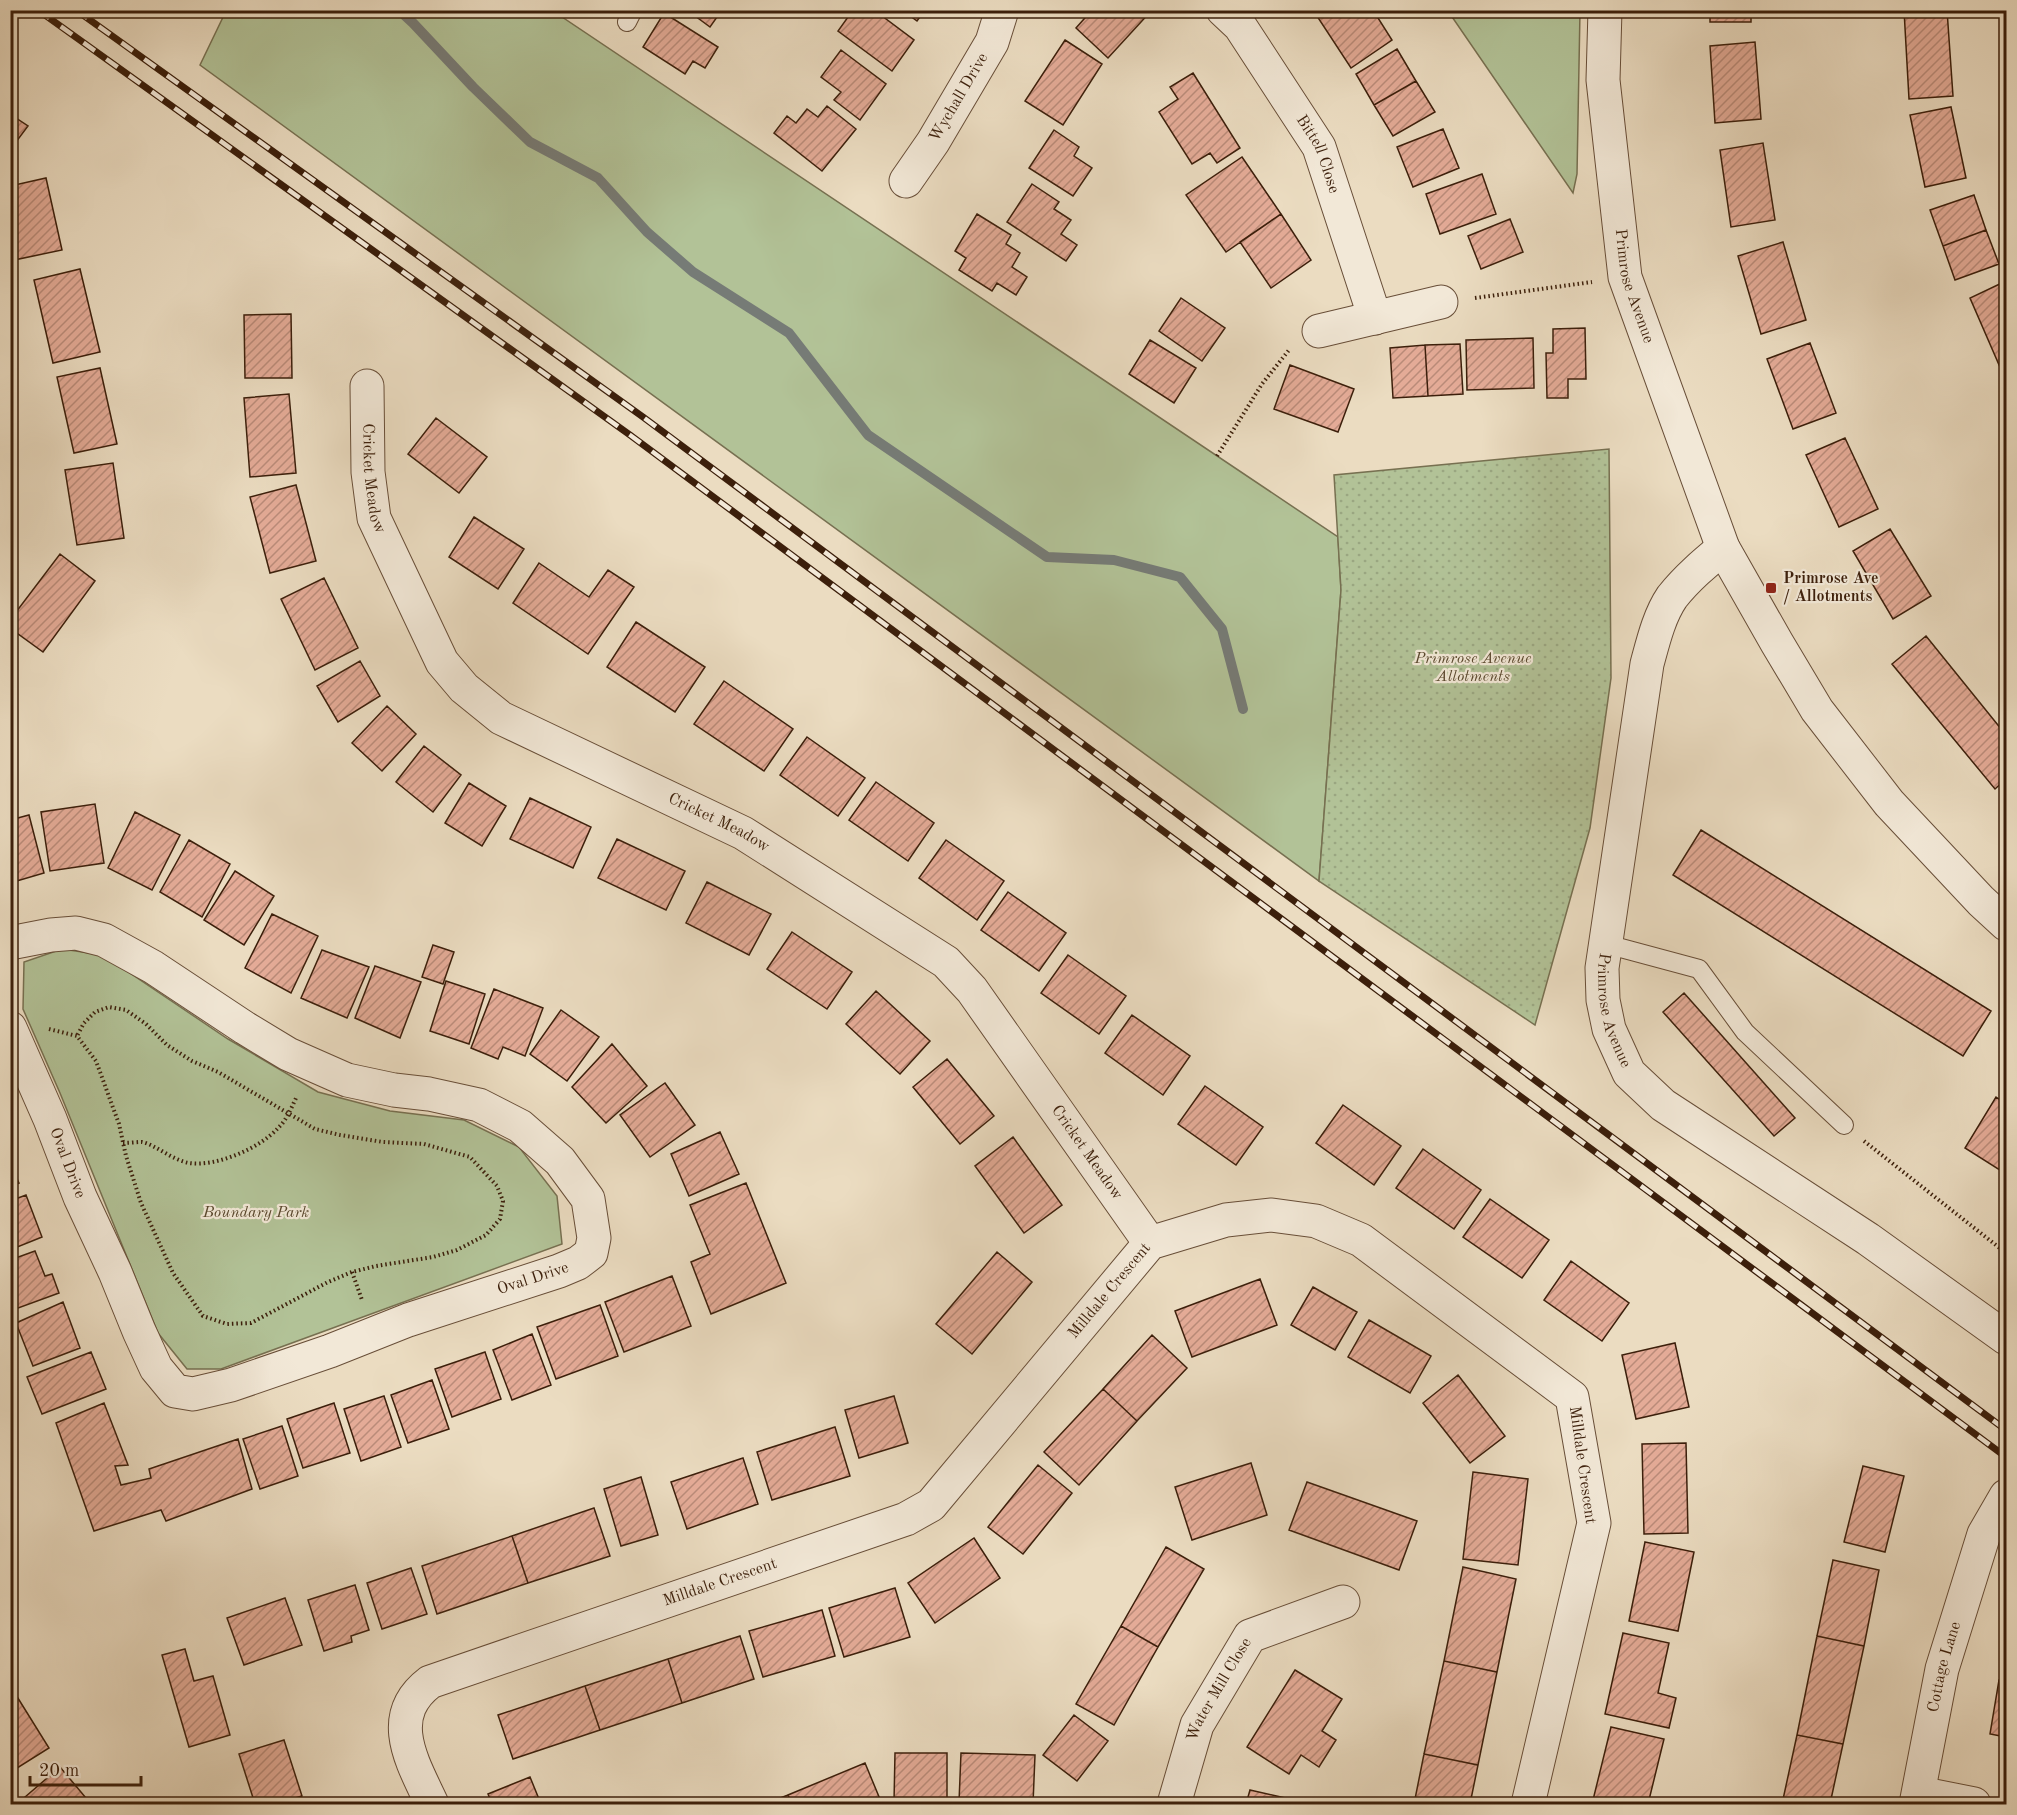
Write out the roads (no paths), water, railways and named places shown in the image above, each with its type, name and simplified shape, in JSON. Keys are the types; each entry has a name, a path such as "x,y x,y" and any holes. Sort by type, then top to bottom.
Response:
{"street":[{"name":"Wychall Drive","path":"906,181 933,142 992,42 1002,10"},
{"name":"Bittell Close","path":"1223,10 1240,26 1318,147 1375,318"},
{"name":"Primrose Avenue","path":"1605,10 1603,80 1625,277 1724,548 1817,710 1889,803 1981,901 2007,924"},
{"path":"1319,331 1441,302"},
{"name":"Cricket Meadow","path":"367,387 368,472 374,518 442,662 464,688 501,718 743,833 946,962 972,990 1150,1243"},
{"name":"Primrose Avenue","path":"1724,548 1692,574 1671,599 1656,631 1647,664 1602,968 1603,1000 1609,1029 1629,1073 1663,1105 1868,1239 2007,1338"},
{"name":"Oval Drive","path":"10,943 76,933 105,940 153,967 288,1054 347,1080 479,1105 520,1126 560,1161 588,1198 594,1238 591,1253 578,1263 559,1271 408,1320 330,1351 231,1385 193,1394 175,1391 156,1368 143,1340 80,1197 50,1119 12,1031"},
{"name":"Milldale Crescent","path":"432,1804 407,1750 405,1729 410,1705 419,1690 430,1682 906,1519 931,1505 1150,1243 1226,1221 1272,1215 1316,1221 1361,1240 1572,1397 1594,1523 1528,1804"},
{"name":"Cottage Lane","path":"1918,1799 1942,1669 1984,1534 2007,1496"},
{"name":"Water Mill Close","path":"1174,1804 1197,1725 1250,1636 1343,1602"},
{"path":"1918,1799 1974,1804"}],"lane":[{"path":"1606,944 1699,969 1745,1032 1844,1125"}],"waterway":[{"path":"399,10 530,142 598,178 647,232 693,272 789,333 868,435 1047,557 1114,560 1180,577 1222,629 1243,709"}],"railway":[{"path":"38,10 630,435 2006,1457"},
{"path":"76,10 643,417 2006,1430"}],"place":[{"name":"Primrose Ave / Allotments","path":"1771,588"}],"park label":[{"name":"Primrose Avenue Allotments","path":"1473,668"},
{"name":"Boundary Park","path":"256,1213"}]}
